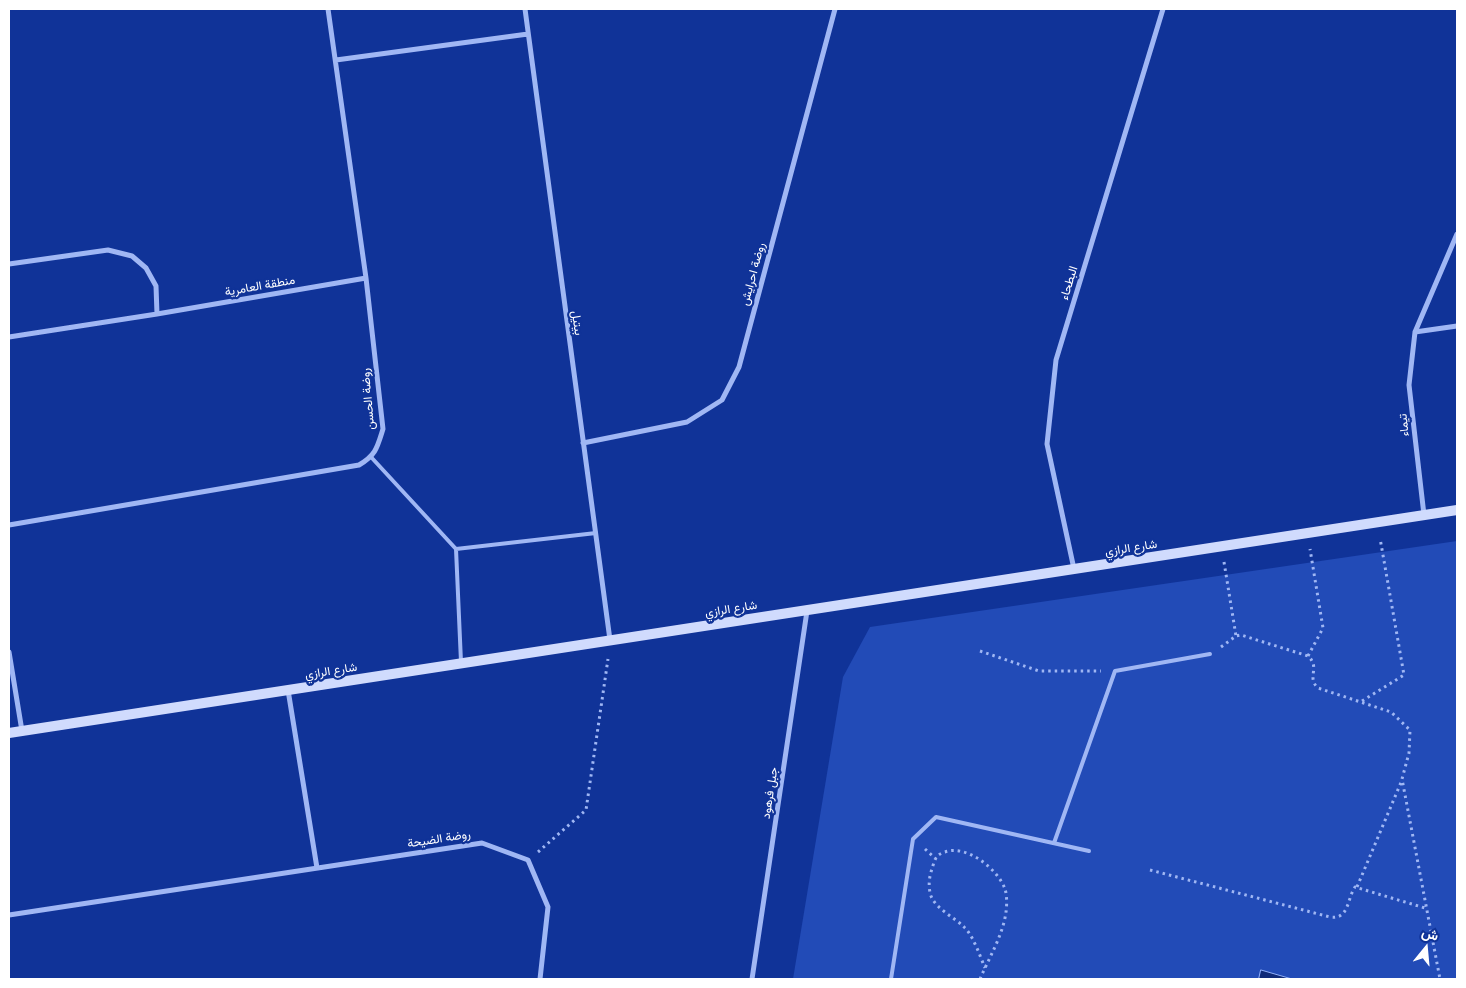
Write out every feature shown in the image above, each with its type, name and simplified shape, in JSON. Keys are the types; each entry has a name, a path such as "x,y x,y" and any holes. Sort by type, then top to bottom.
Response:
{"street":[{"name":"روضة الحسن","path":"328,9 366,278 383,429 378,446 372,457"},
{"name":"بيتيل","path":"525,9 610,641"},
{"name":"روضة احرايش","path":"583,443 687,422 722,400 738,367 835,9"},
{"name":"البطحاء","path":"1074,569 1047,444 1056,360 1163,9"},
{"path":"336,60 528,34"},
{"name":"تيماء","path":"1424,515 1409,386 1415,332 1457,234"},
{"path":"9,264 108,250 132,256 146,268 156,286 157,314"},
{"name":"منطقة العامرية","path":"9,337 366,278"},
{"path":"1415,332 1457,326"},
{"path":"9,525 359,465 372,457"},
{"name":"شارع الرازي","path":"9,733 1457,510"},
{"name":"جبل فرهود","path":"752,979 807,610"},
{"path":"9,652 22,731"},
{"path":"288,690 317,868"},
{"name":"روضة الضيحة","path":"9,916 482,843 528,860"},
{"path":"528,860 548,907 540,979"}],"lane":[{"path":"372,457 456,549 461,664"},
{"path":"456,549 596,533"},
{"path":"1054,843 1114,671 1210,654"},
{"path":"891,979 913,839 936,817 1089,851"}],"path":[{"path":"1362,702 1404,675 1377,522"},
{"path":"1308,533 1323,628 1308,656"},
{"path":"1221,546 1236,636"},
{"path":"1150,870 1334,918 1339,917 1345,912 1354,889 1358,888 1402,779 1409,753 1410,730 1391,712 1318,688 1312,678 1315,669 1313,661 1308,656 1241,635 1236,636 1210,654"},
{"path":"528,860 586,810 610,641"},
{"path":"980,651 1039,671 1114,671"},
{"path":"1402,779 1440,979"},
{"path":"980,979 985,968 1004,925 1006,890 986,864 975,856 961,850 952,849 940,854 936,859 930,875 929,888 932,898 947,914 966,928 985,968"},
{"path":"1358,888 1425,908"}],"shaded area":[{"path":"1457,541 1457,979 793,979 843,677 870,627"},
{"path":"1261,970 1292,979 1259,979"}]}
